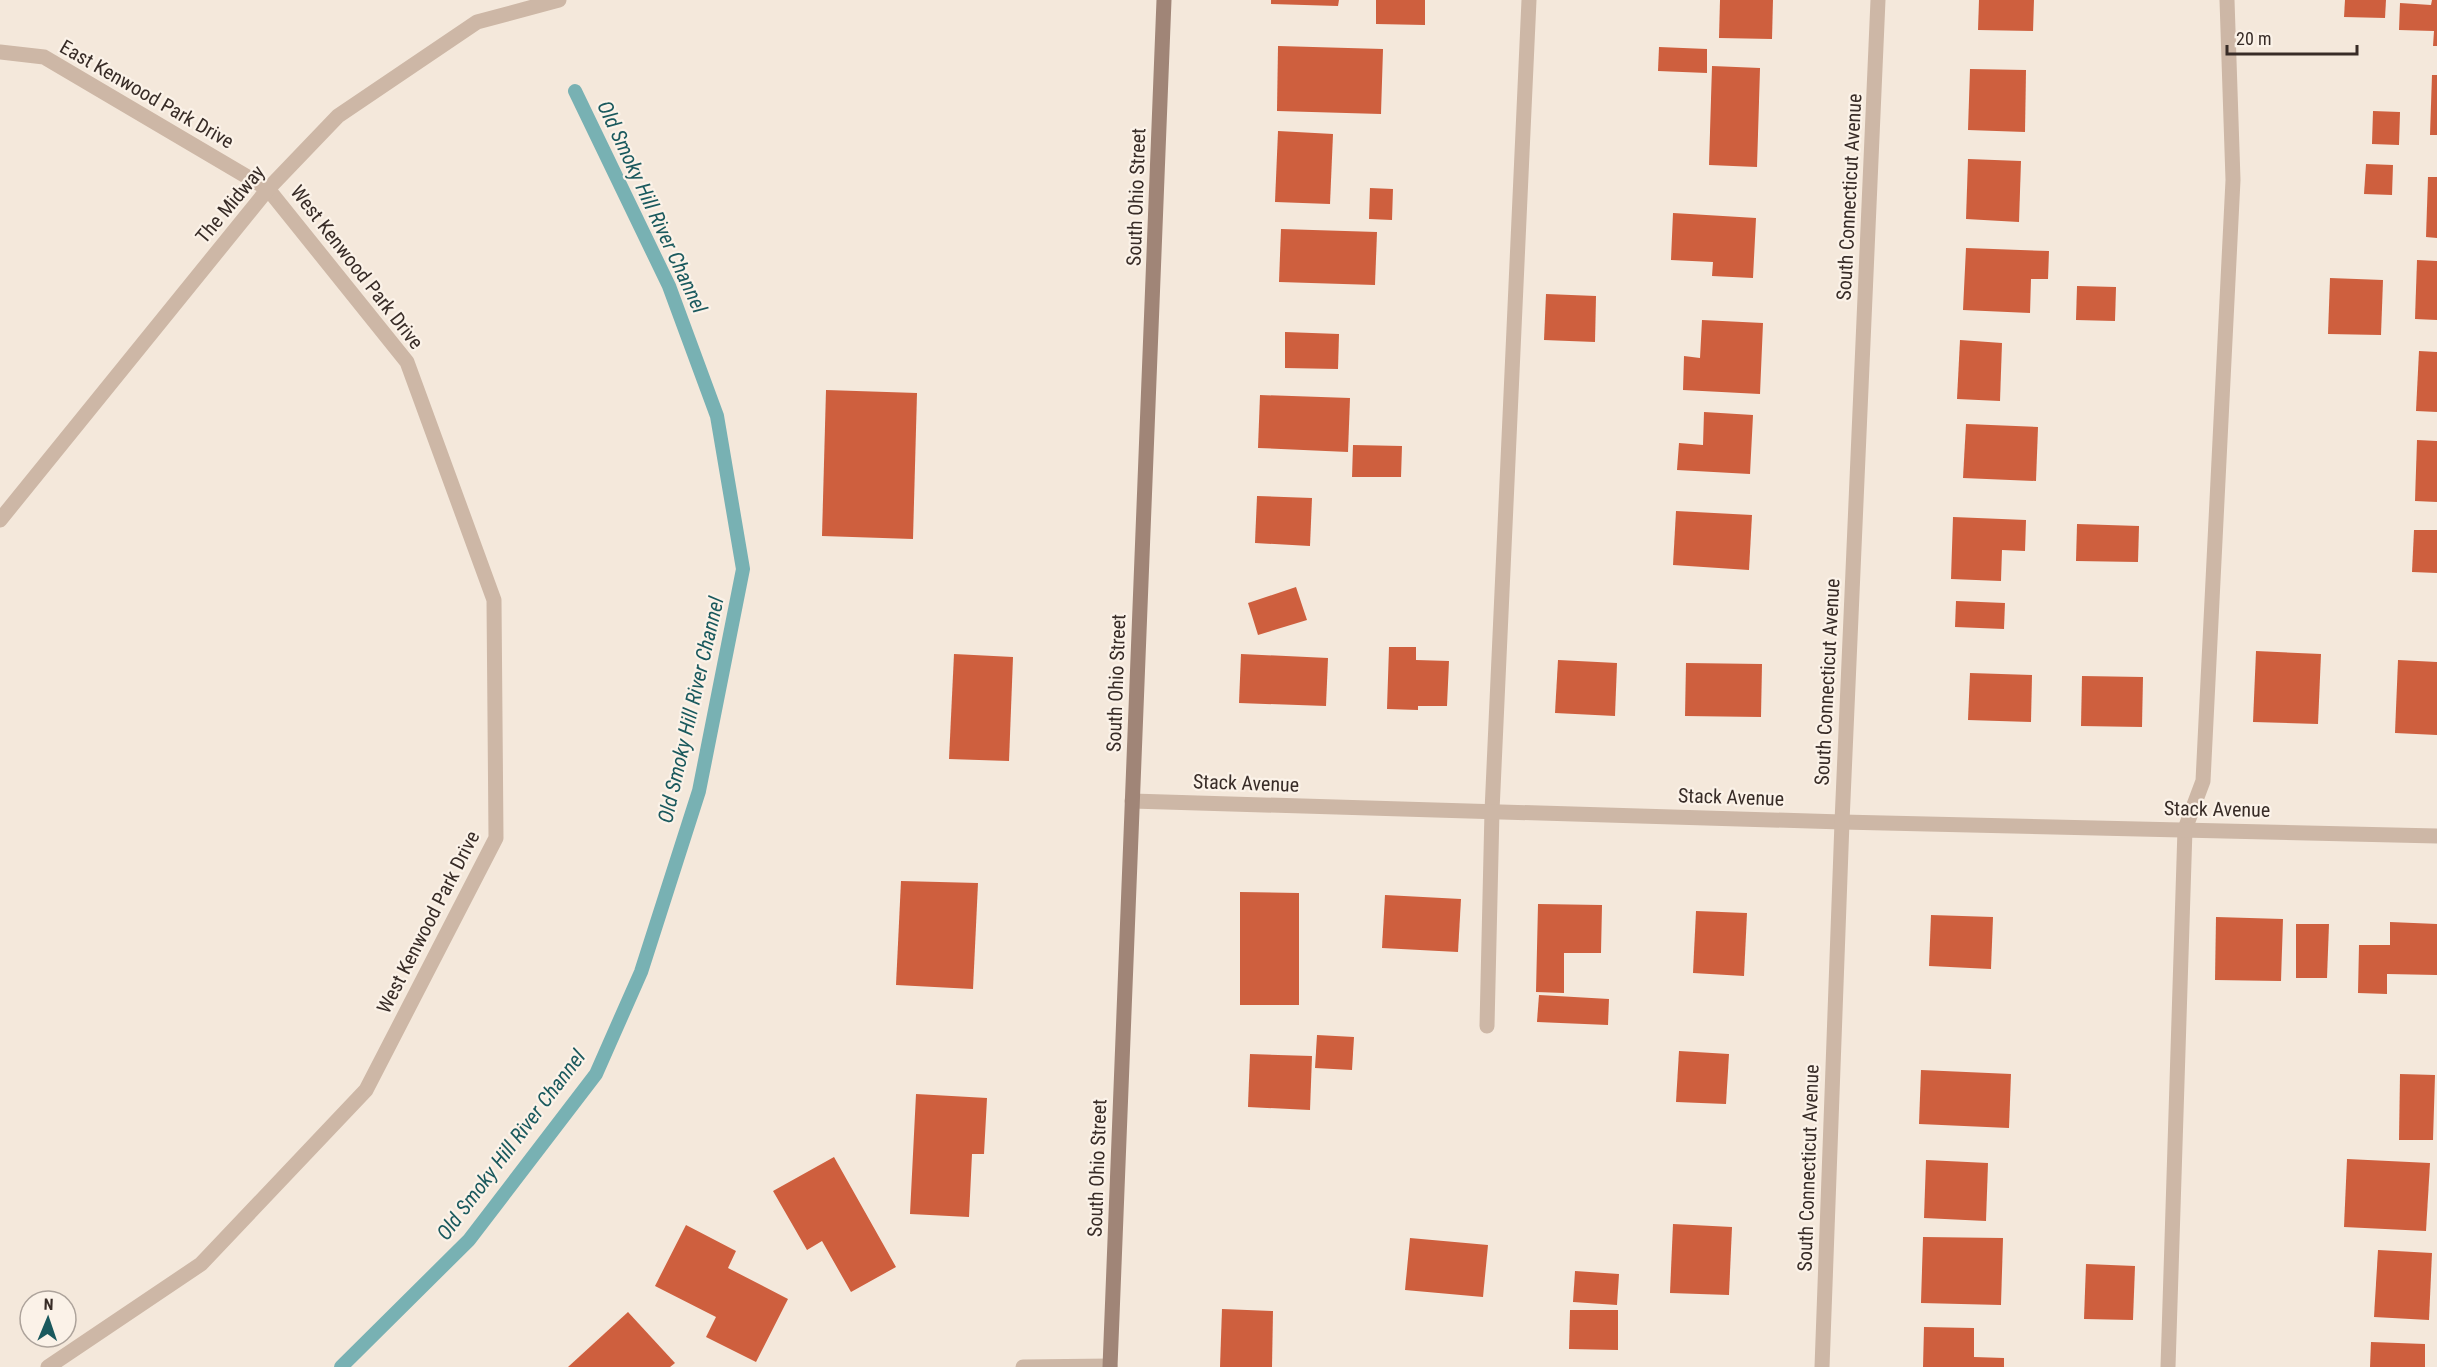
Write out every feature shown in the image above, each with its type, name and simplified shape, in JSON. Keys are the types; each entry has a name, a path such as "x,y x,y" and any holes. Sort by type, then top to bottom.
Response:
{"main road":[{"name":"South Ohio Street","path":"1110,1366 1164,0"}],"street":[{"name":"The Midway","path":"0,520 268,189 338,116 477,21 559,0"},
{"path":"1487,1026 1492,811 1529,0"},
{"name":"South Connecticut Avenue","path":"1822,1367 1842,822 1878,0"},
{"path":"2168,1367 2185,829 2203,781 2234,180 2227,0"},
{"name":"East Kenwood Park Drive","path":"0,52 44,57 268,189"},
{"name":"West Kenwood Park Drive","path":"48,1367 201,1264 366,1090 496,838 495,600 407,362 268,189"},
{"name":"Stack Avenue","path":"1132,801 1842,822 2437,836"},
{"path":"1023,1367 1110,1366"}],"building":[{"path":"1271,0 1339,0 1338,6 1271,4"},
{"path":"1376,0 1425,0 1425,25 1376,24"},
{"path":"1720,0 1773,0 1772,39 1719,38"},
{"path":"1979,0 2034,0 2033,31 1978,30"},
{"path":"2345,0 2386,0 2385,18 2344,17"},
{"path":"2432,0 2437,0 2437,46 2433,46 2434,31 2399,30 2400,3 2431,5"},
{"path":"1278,46 1383,49 1381,114 1277,111"},
{"path":"1659,47 1707,49 1707,73 1658,71"},
{"path":"1712,66 1760,68 1757,167 1709,165"},
{"path":"1970,69 2026,70 2025,132 1968,130"},
{"path":"2432,75 2437,75 2437,135 2430,135"},
{"path":"2373,111 2400,112 2399,145 2372,144"},
{"path":"1278,131 1333,134 1330,204 1275,202"},
{"path":"1968,159 2021,161 2019,222 1966,219"},
{"path":"2366,164 2393,165 2392,195 2364,194"},
{"path":"2428,177 2437,177 2437,238 2426,237"},
{"path":"1370,188 1393,189 1392,220 1369,219"},
{"path":"1673,213 1756,218 1753,278 1712,276 1713,262 1671,260"},
{"path":"1281,229 1377,232 1375,285 1279,282"},
{"path":"1966,248 2049,251 2048,279 2031,279 2030,313 1963,310"},
{"path":"2417,260 2437,261 2437,320 2415,319"},
{"path":"2330,278 2383,280 2381,335 2328,334"},
{"path":"2077,286 2116,287 2115,321 2076,320"},
{"path":"1546,294 1596,296 1595,342 1544,340"},
{"path":"1702,320 1763,323 1760,394 1683,390 1684,356 1700,358"},
{"path":"1285,332 1339,334 1338,369 1285,368"},
{"path":"1960,340 2002,343 2000,401 1957,399"},
{"path":"2419,351 2437,352 2437,412 2416,411"},
{"path":"826,390 917,393 913,539 822,536"},
{"path":"1260,395 1350,398 1348,452 1258,448"},
{"path":"1704,412 1753,415 1750,474 1677,470 1679,443 1703,445"},
{"path":"1966,424 2038,427 2036,481 1963,478"},
{"path":"2417,440 2437,441 2437,502 2415,501"},
{"path":"1353,445 1402,446 1401,477 1352,477"},
{"path":"1257,496 1312,498 1310,546 1255,543"},
{"path":"1676,511 1752,515 1749,570 1673,565"},
{"path":"1953,517 2026,520 2025,551 2002,550 2001,581 1951,579"},
{"path":"2077,524 2139,526 2138,562 2076,561"},
{"path":"2414,530 2437,530 2437,573 2412,572"},
{"path":"1296,587 1307,620 1258,635 1248,603"},
{"path":"1956,601 2005,603 2004,629 1955,627"},
{"path":"1389,647 1416,647 1416,660 1449,661 1447,706 1418,706 1418,710 1387,709"},
{"path":"2256,651 2321,654 2318,724 2253,722"},
{"path":"954,654 1013,657 1009,761 949,759"},
{"path":"1241,654 1328,658 1326,706 1239,703"},
{"path":"1558,660 1617,663 1615,716 1555,713"},
{"path":"2398,660 2437,662 2437,735 2395,733"},
{"path":"1686,663 1762,664 1761,717 1685,716"},
{"path":"1970,673 2032,675 2031,722 1968,720"},
{"path":"2082,676 2143,677 2142,727 2081,726"},
{"path":"901,881 978,883 973,989 896,985"},
{"path":"1240,892 1299,893 1299,1005 1240,1005"},
{"path":"1385,895 1461,899 1458,952 1382,948"},
{"path":"1538,904 1602,905 1601,953 1564,953 1564,993 1536,992"},
{"path":"1696,911 1747,913 1744,976 1693,973"},
{"path":"1931,915 1993,917 1991,969 1929,966"},
{"path":"2216,917 2283,919 2281,981 2215,980"},
{"path":"2390,922 2437,924 2437,975 2387,974 2387,994 2358,993 2359,945 2390,945"},
{"path":"2296,924 2329,924 2327,978 2296,978"},
{"path":"1539,995 1609,999 1608,1025 1537,1022"},
{"path":"1317,1035 1354,1037 1352,1070 1315,1068"},
{"path":"1679,1051 1729,1054 1726,1104 1676,1102"},
{"path":"1250,1054 1312,1056 1310,1110 1248,1107"},
{"path":"1921,1070 2011,1074 2009,1128 1919,1124"},
{"path":"2400,1074 2435,1075 2433,1140 2399,1140"},
{"path":"916,1094 987,1098 984,1154 972,1154 969,1217 910,1214"},
{"path":"834,1157 896,1267 851,1292 822,1241 807,1250 773,1191"},
{"path":"2347,1159 2430,1163 2426,1231 2344,1227"},
{"path":"1926,1160 1988,1163 1986,1221 1924,1218"},
{"path":"1673,1224 1732,1227 1729,1295 1670,1293"},
{"path":"686,1225 736,1251 728,1268 788,1299 756,1362 706,1337 716,1317 655,1286"},
{"path":"1923,1237 2003,1238 2001,1305 1921,1303"},
{"path":"1410,1238 1488,1245 1483,1297 1405,1290"},
{"path":"2378,1250 2432,1253 2429,1320 2374,1317"},
{"path":"2086,1264 2135,1266 2133,1320 2084,1319"},
{"path":"1575,1271 1619,1274 1617,1305 1573,1302"},
{"path":"1222,1309 1273,1311 1272,1367 1220,1367"},
{"path":"1570,1310 1618,1310 1618,1350 1569,1349"},
{"path":"628,1312 675,1363 670,1367 568,1367"},
{"path":"1924,1327 1974,1328 1974,1357 2004,1358 2004,1367 1923,1367"},
{"path":"2371,1342 2425,1344 2425,1367 2370,1367"}],"waterway":[{"name":"Old Smoky Hill River Channel","path":"341,1367 469,1240 596,1074 641,972 699,791 743,569 717,416 669,286 575,91"}]}
